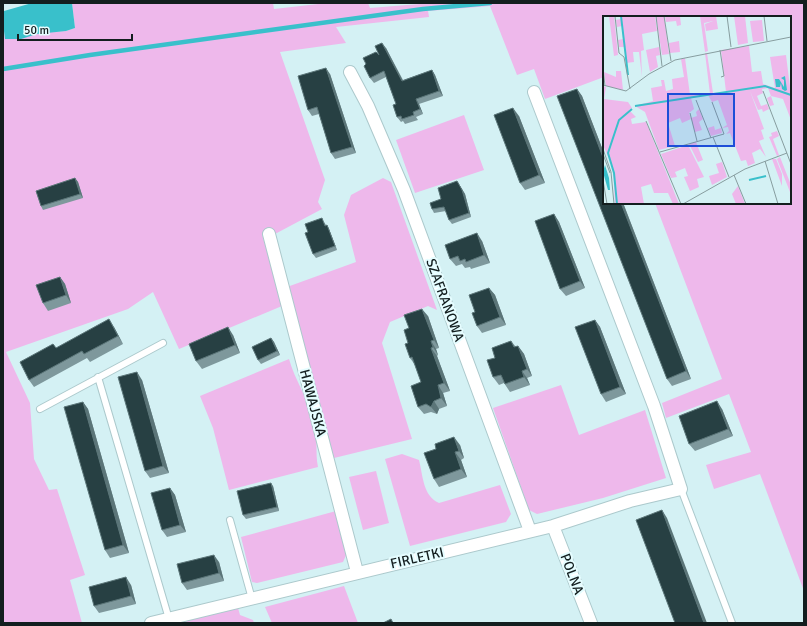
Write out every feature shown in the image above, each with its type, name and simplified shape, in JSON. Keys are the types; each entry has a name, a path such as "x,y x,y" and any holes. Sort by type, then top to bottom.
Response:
{"street":[{"name":"SZAFRANOWA","path":"350,72 368,106 404,190 530,532"},
{"path":"534,92 654,406 681,488"},
{"name":"HAWAJSKA","path":"269,234 357,572"},
{"name":"FIRLETKI","path":"151,623 357,572 554,526 630,502 681,488"},
{"name":"POLNA","path":"554,526 591,623"}],"lane":[{"path":"40,410 98,377 163,343"},
{"path":"98,377 169,619"},
{"path":"681,488 732,623"},
{"path":"230,520 252,599"}],"shaded area":[{"path":"72,3 273,3 274,9 327,3 368,3 370,8 432,3 804,3 804,591 760,474 714,489 706,465 751,452 729,394 666,418 662,403 722,379 655,204 791,204 791,16 603,16 603,77 545,99 534,69 517,75 490,6 428,11 429,17 336,27 346,43 280,52 325,180 318,202 322,209 275,234 262,234 282,306 179,349 153,292 128,309 6,352 30,403 34,459 49,490 57,489 85,575 70,580 82,623 3,623 3,23 5,39 49,32 66,31 75,28"},
{"path":"464,115 484,170 415,193 396,140"},
{"path":"383,178 391,182 437,310 428,306 390,322 382,343 412,439 334,458 287,287 356,262 344,215 351,195"},
{"path":"289,359 315,423 318,467 229,490 213,428 200,396"},
{"path":"561,385 579,435 645,410 666,478 603,498 537,514 529,510 493,408"},
{"path":"402,454 419,460 424,485 430,496 439,503 500,485 511,514 506,522 410,546 385,459"},
{"path":"376,471 389,523 363,530 349,477"},
{"path":"336,511 347,553 343,562 257,583 252,582 241,537"},
{"path":"344,586 358,623 272,623 265,607"},
{"path":"238,608 240,615 253,620 254,623 180,623"}],"water":[{"path":"32,3 72,3 75,28 66,31 37,34 21,39 5,39 3,23 4,11"}],"building":[{"path":"382,43 402,81 432,70 439,91 416,99 420,109 413,112 414,115 402,119 401,116 397,117 393,105 396,104 384,71 370,78 364,66 366,64 363,58 376,52 379,55 375,46"},
{"path":"326,68 352,147 331,153 317,107 308,110 298,76"},
{"path":"577,89 603,157 603,204 621,204 686,371 667,379 557,96"},
{"path":"513,108 539,175 520,183 494,115"},
{"path":"75,178 80,194 41,206 36,191"},
{"path":"457,181 462,190 469,213 449,220 444,207 432,209 430,203 441,199 438,188"},
{"path":"554,214 580,281 560,289 535,221"},
{"path":"322,218 325,226 327,225 335,246 313,254 305,233 308,232 305,224"},
{"path":"477,233 484,255 466,262 465,259 460,261 458,256 450,259 445,245"},
{"path":"60,277 66,295 43,303 36,285"},
{"path":"489,288 500,317 477,326 472,313 475,312 469,295"},
{"path":"422,309 434,340 431,341 433,347 431,348 444,383 438,385 441,398 434,401 431,407 426,404 418,407 411,386 421,382 412,357 410,358 405,344 408,343 404,330 409,328 404,315"},
{"path":"109,319 118,336 84,354 82,351 29,380 20,362 53,344 56,348"},
{"path":"595,320 620,387 601,394 575,327"},
{"path":"228,327 235,345 196,361 189,344"},
{"path":"271,338 277,351 258,360 252,347"},
{"path":"511,341 514,347 518,346 527,369 522,371 524,377 505,384 501,375 493,377 487,360 495,358 492,348"},
{"path":"137,372 163,466 145,471 118,377"},
{"path":"717,401 728,429 689,444 679,416"},
{"path":"83,402 123,545 105,550 64,407"},
{"path":"454,437 459,451 455,452 461,469 434,479 424,453 436,449 435,444"},
{"path":"271,483 277,507 243,515 237,491"},
{"path":"170,488 180,525 162,530 151,493"},
{"path":"662,510 704,623 675,623 636,520"},
{"path":"214,555 219,573 182,583 177,564"},
{"path":"126,577 131,596 94,606 89,587"},
{"path":"391,619 393,623 383,623"}],"waterway":[{"path":"3,69 90,55 423,9 490,3"}]}
